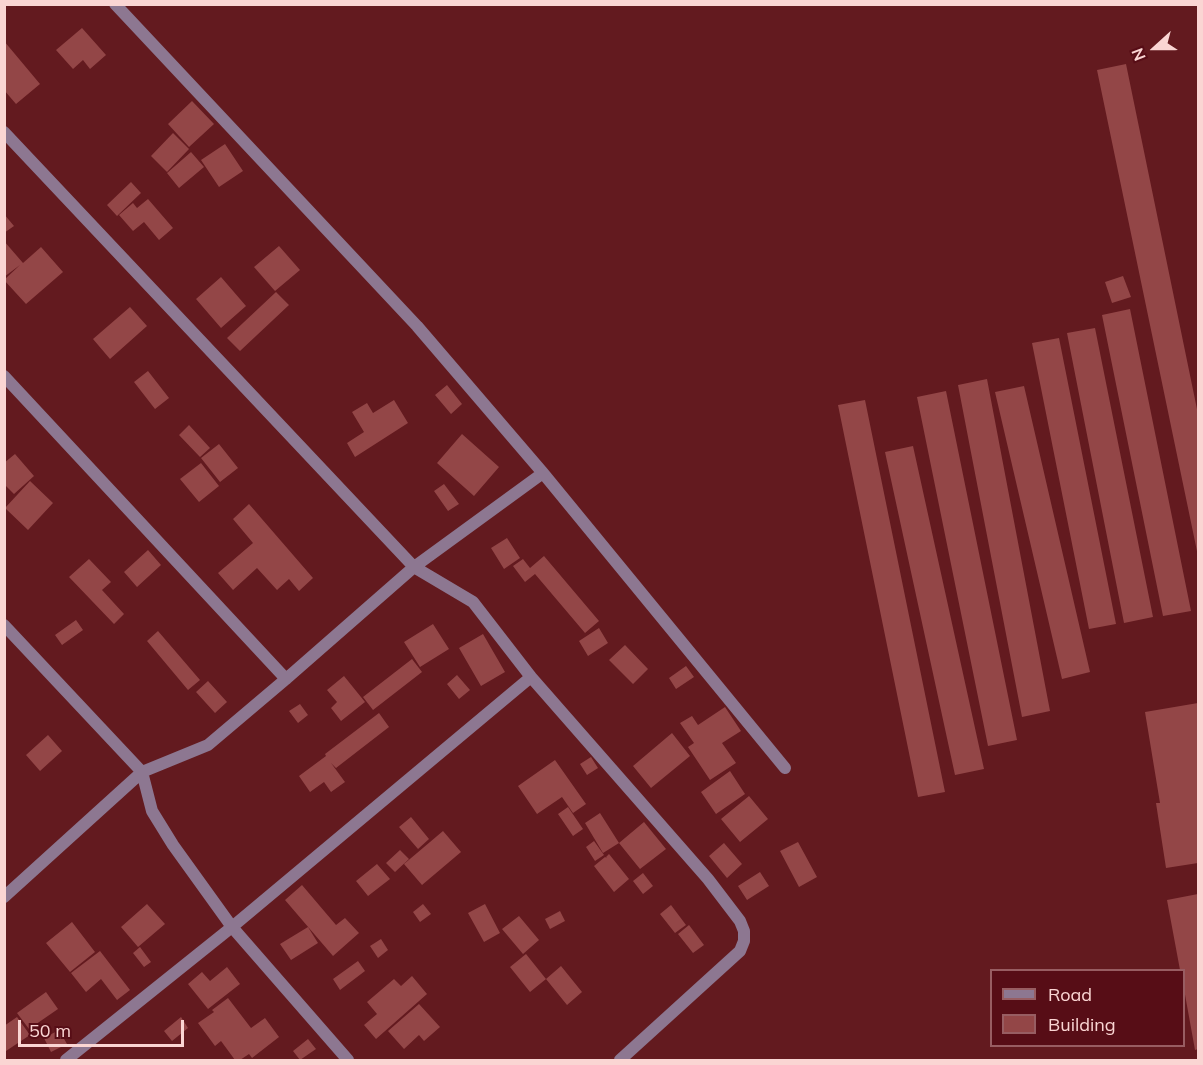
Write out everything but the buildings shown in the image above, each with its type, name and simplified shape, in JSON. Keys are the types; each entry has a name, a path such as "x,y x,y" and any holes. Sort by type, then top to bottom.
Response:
{"street":[{"path":"115,4 417,326 543,473 785,768"},
{"path":"4,132 414,567 473,602 531,677 708,879 740,921 744,931 744,941 740,951 620,1060"},
{"path":"4,376 286,680"},
{"path":"4,897 142,772 208,745 286,680 414,567 543,473"},
{"path":"4,625 142,772 152,811 232,927 348,1060"},
{"path":"66,1060 232,927 531,677"}]}
